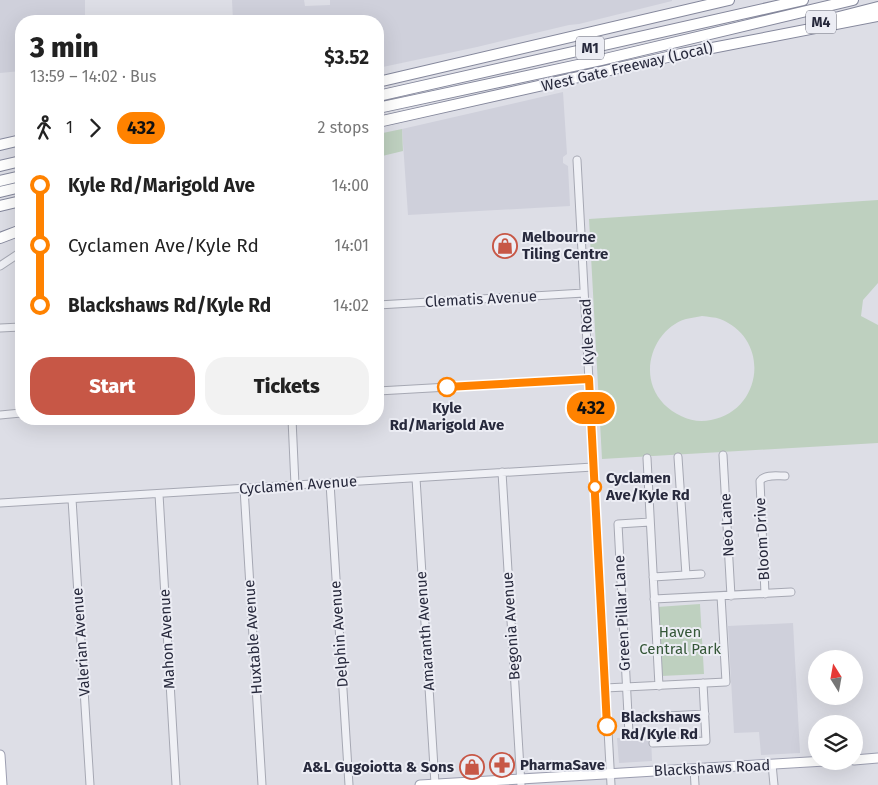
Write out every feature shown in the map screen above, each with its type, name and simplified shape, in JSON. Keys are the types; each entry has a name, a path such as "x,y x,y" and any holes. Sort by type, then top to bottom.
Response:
{"highway":[{"name":"M1","path":"384,79 729,0"},
{"name":"M1","path":"384,95 803,0"},
{"name":"M1","path":"384,107 601,60 853,0"},
{"name":"M4","path":"764,37 878,7"},
{"name":"West Gate Freeway (Local)","path":"384,121 682,54 878,16"},
{"path":"0,145 15,141"},
{"path":"0,166 15,162"},
{"path":"0,181 15,177"},
{"path":"0,192 15,188"},
{"path":"0,206 15,202"},
{"path":"0,232 15,228"},
{"path":"0,238 15,232"}],"main road":[{"path":"0,755 2,785"},
{"path":"863,759 878,758"},
{"name":"Blackshaws Road","path":"420,785 521,782 610,773 808,762"}],"street":[{"name":"Kyle Road","path":"577,160 611,785"},
{"path":"0,266 15,256"},
{"name":"Clematis Avenue","path":"384,305 584,292"},
{"path":"0,328 15,327"},
{"path":"384,391 589,379"},
{"path":"0,414 15,413"},
{"path":"292,425 296,485"},
{"name":"Neo Lane","path":"723,455 731,596"},
{"path":"678,457 686,575"},
{"path":"647,458 659,686"},
{"name":"Cyclamen Avenue","path":"1,503 594,467"},
{"name":"Begonia Avenue","path":"502,472 521,782"},
{"name":"Bloom Drive","path":"765,594 760,481 767,477 785,476"},
{"name":"Amaranth Avenue","path":"416,478 435,784"},
{"name":"Delphin Avenue","path":"330,483 349,785"},
{"name":"Huxtable Avenue","path":"244,488 262,785"},
{"name":"Mahon Avenue","path":"159,494 176,785"},
{"name":"Valerian Avenue","path":"72,499 90,785"},
{"name":"Green Pillar Lane","path":"629,734 618,524 650,522"},
{"path":"653,577 701,574"},
{"path":"654,599 791,592"},
{"path":"605,688 726,682 721,596"},
{"path":"653,743 706,741 703,683"},
{"path":"628,718 704,714"},
{"path":"772,764 774,785"},
{"path":"694,769 695,785"}],"shaded area":[{"path":"0,0 85,0 85,15 15,15 15,72 0,73"},
{"path":"232,0 304,0 305,6 330,5 330,0 672,0 579,24 384,67 384,15 233,15"},
{"path":"563,92 567,154 563,157 563,163 568,166 570,206 408,215 402,129"},
{"path":"793,623 800,753 761,755 759,732 734,733 728,626"},
{"path":"651,736 652,761 619,763 617,738"}],"green space":[{"path":"402,129 403,151 384,156 384,133"},
{"path":"878,200 878,283 863,300 861,316 878,325 878,443 602,459 589,219","holes":["702,316 720,319 736,329 747,342 753,357 754,373 750,389 742,403 728,414 711,420 700,421 681,416 664,404 653,387 650,377 650,366 656,346 668,329 686,319"]},
{"name":"Haven Central Park","path":"700,604 704,674 661,676 657,607"}],"bus line":[{"name":"432","path":"447,387 589,379 607,726"}],"place":[{"name":"Melbourne Tiling Centre","path":"505,246"},
{"name":"Kyle Rd/Marigold Ave","path":"447,387"},
{"name":"Cyclamen Ave/Kyle Rd","path":"595,487"},
{"name":"Blackshaws Rd/Kyle Rd","path":"607,726"},
{"name":"PharmaSave","path":"502,765"},
{"name":"A&L Gugoiotta & Sons","path":"472,767"}]}
